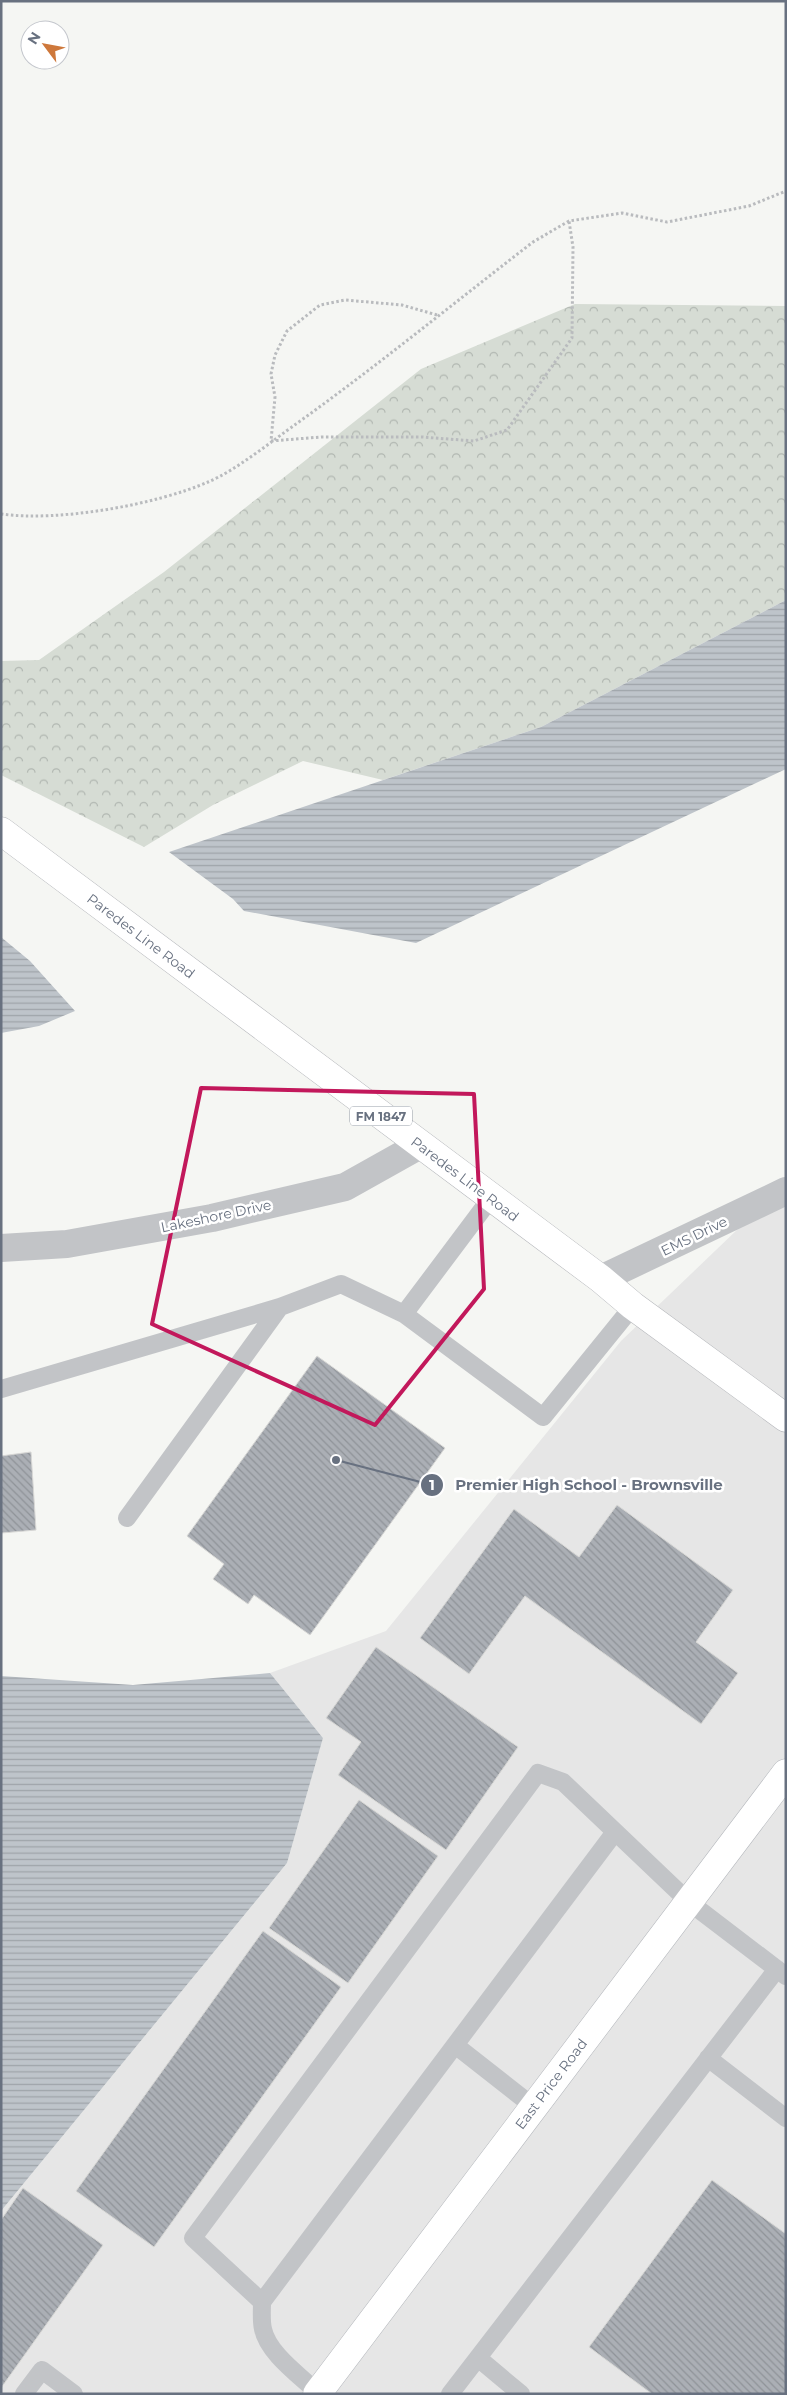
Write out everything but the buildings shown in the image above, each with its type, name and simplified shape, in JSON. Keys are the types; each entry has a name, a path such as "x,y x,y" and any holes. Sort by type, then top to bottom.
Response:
{"main road":[{"name":"Paredes Line Road","path":"1,831 601,1280 633,1306 786,1418"},
{"name":"East Price Road","path":"318,2393 786,1774"}],"street":[{"name":"Lakeshore Drive","path":"1,1248 67,1244 212,1218 345,1187 420,1145"},
{"name":"EMS Drive","path":"601,1280 786,1191"}],"lane":[{"path":"404,1314 491,1198"},
{"path":"1,1389 280,1307 341,1284 404,1314 543,1417 633,1306"},
{"path":"127,1518 280,1307"},
{"path":"262,2302 193,2238 538,1773 563,1782 689,1902 781,1972 708,2058 450,2394"},
{"path":"318,2393 286,2365 272,2346 263,2330 262,2302 615,1832"},
{"path":"454,2045 534,2107"},
{"path":"708,2058 786,2118"},
{"path":"478,2358 521,2394"},
{"path":"24,2394 42,2370 74,2394"}],"path":[{"path":"1,514 24,517 73,514 150,500 209,482 271,441 532,242 569,221 622,213 667,222 749,206 786,191"},
{"path":"271,441 321,437 422,437 474,441 507,430 572,338 573,246 569,221"},
{"path":"271,441 275,397 271,374 275,354 287,331 320,306 345,300 402,305 437,315"}],"highlighted area":[{"path":"201,1088 474,1094 484,1289 375,1425 152,1324"}],"shaded area":[{"path":"786,600 786,769 416,943 244,911 233,899 169,852 541,727"},
{"path":"1,937 30,961 75,1011 39,1026 1,1033"},
{"path":"786,1183 786,2394 1,2394 1,2211 287,1863 323,1738 270,1673 386,1631 621,1341"},
{"path":"270,1673 323,1738 287,1863 1,2211 1,1676 133,1685"}],"green space":[{"path":"575,304 786,306 786,600 541,727 383,780 303,761 213,805 144,847 1,775 1,661 39,660 164,572 421,369"}],"place":[{"name":"Premier High School - Brownsville","path":"336,1460"}]}
